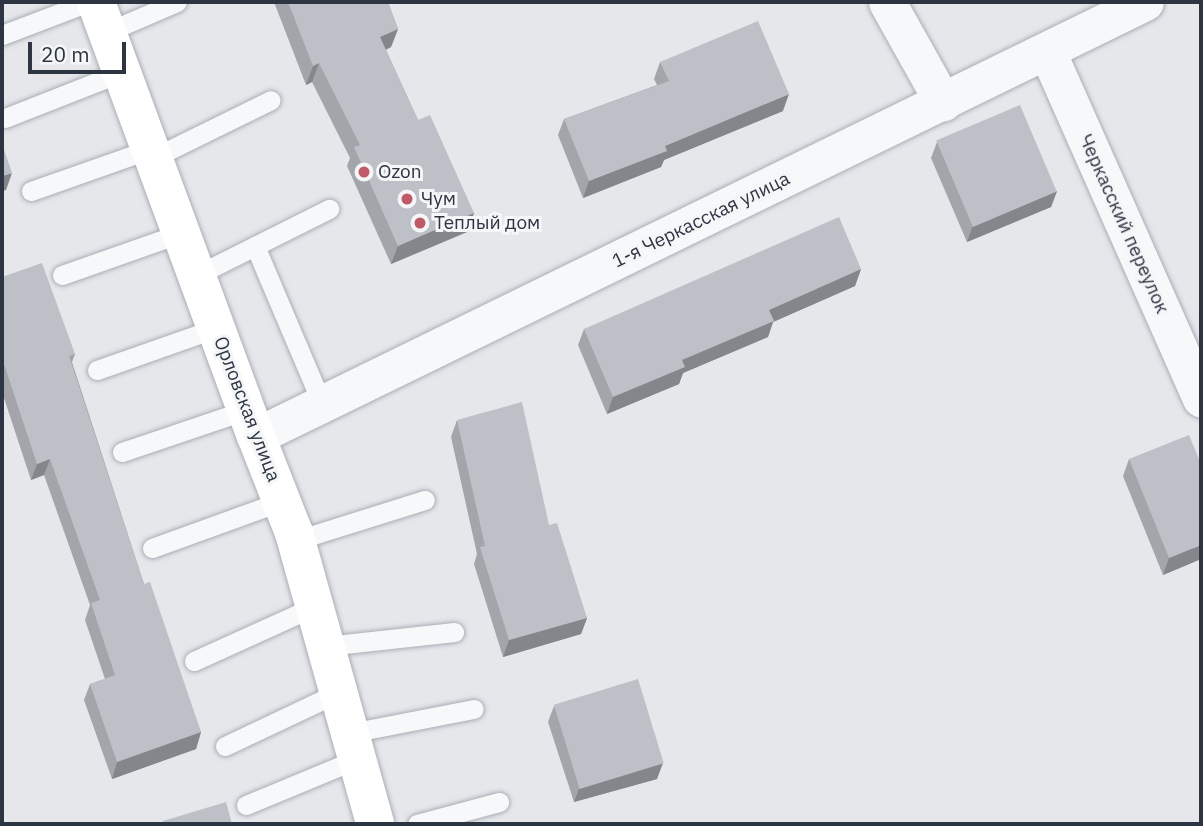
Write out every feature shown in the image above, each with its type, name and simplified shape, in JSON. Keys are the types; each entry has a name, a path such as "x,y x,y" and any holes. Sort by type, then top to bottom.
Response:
{"main road":[{"name":"Орловская улица","path":"97,12 122,72 251,423 297,540 375,824"}],"street":[{"path":"887,2 943,102"},
{"name":"1-я Черкасская улица","path":"251,423 322,404 1145,2"},
{"name":"Черкасский переулок","path":"1047,51 1201,398"}],"lane":[{"path":"2,35 97,12 177,2"},
{"path":"5,118 122,72"},
{"path":"31,191 151,153 271,100"},
{"path":"197,275 328,209"},
{"path":"62,275 181,233"},
{"path":"255,246 322,404"},
{"path":"97,370 216,328"},
{"path":"122,452 251,423"},
{"path":"297,540 425,499"},
{"path":"152,548 282,501"},
{"path":"194,661 315,606"},
{"path":"326,646 454,632"},
{"path":"225,746 339,692"},
{"path":"246,805 354,746 474,709"},
{"path":"417,824 499,802"}],"building":[{"path":"288,2 388,2 398,29 380,37 418,120 430,115 474,213 398,246 354,147 360,145 319,63 313,66"},
{"path":"758,21 789,94 665,146 667,151 589,181 564,119 669,81 660,62"},
{"path":"1020,105 1057,192 973,227 936,141"},
{"path":"2,144 12,173 2,176"},
{"path":"839,217 861,269 769,310 774,321 682,360 685,367 613,397 584,329"},
{"path":"42,263 75,354 69,356 144,584 150,582 201,732 117,762 90,684 115,675 91,603 100,600 50,459 37,464 2,358 2,277"},
{"path":"522,402 549,525 557,523 587,618 509,640 480,547 485,546 457,420"},
{"path":"1189,435 1201,464 1201,545 1169,558 1129,459"},
{"path":"638,679 664,763 580,789 554,705"},
{"path":"226,802 232,824 163,824 163,821"}],"place":[{"name":"Ozon","path":"364,172"},
{"name":"Чум","path":"407,199"},
{"name":"Теплый дом","path":"420,223"}]}
